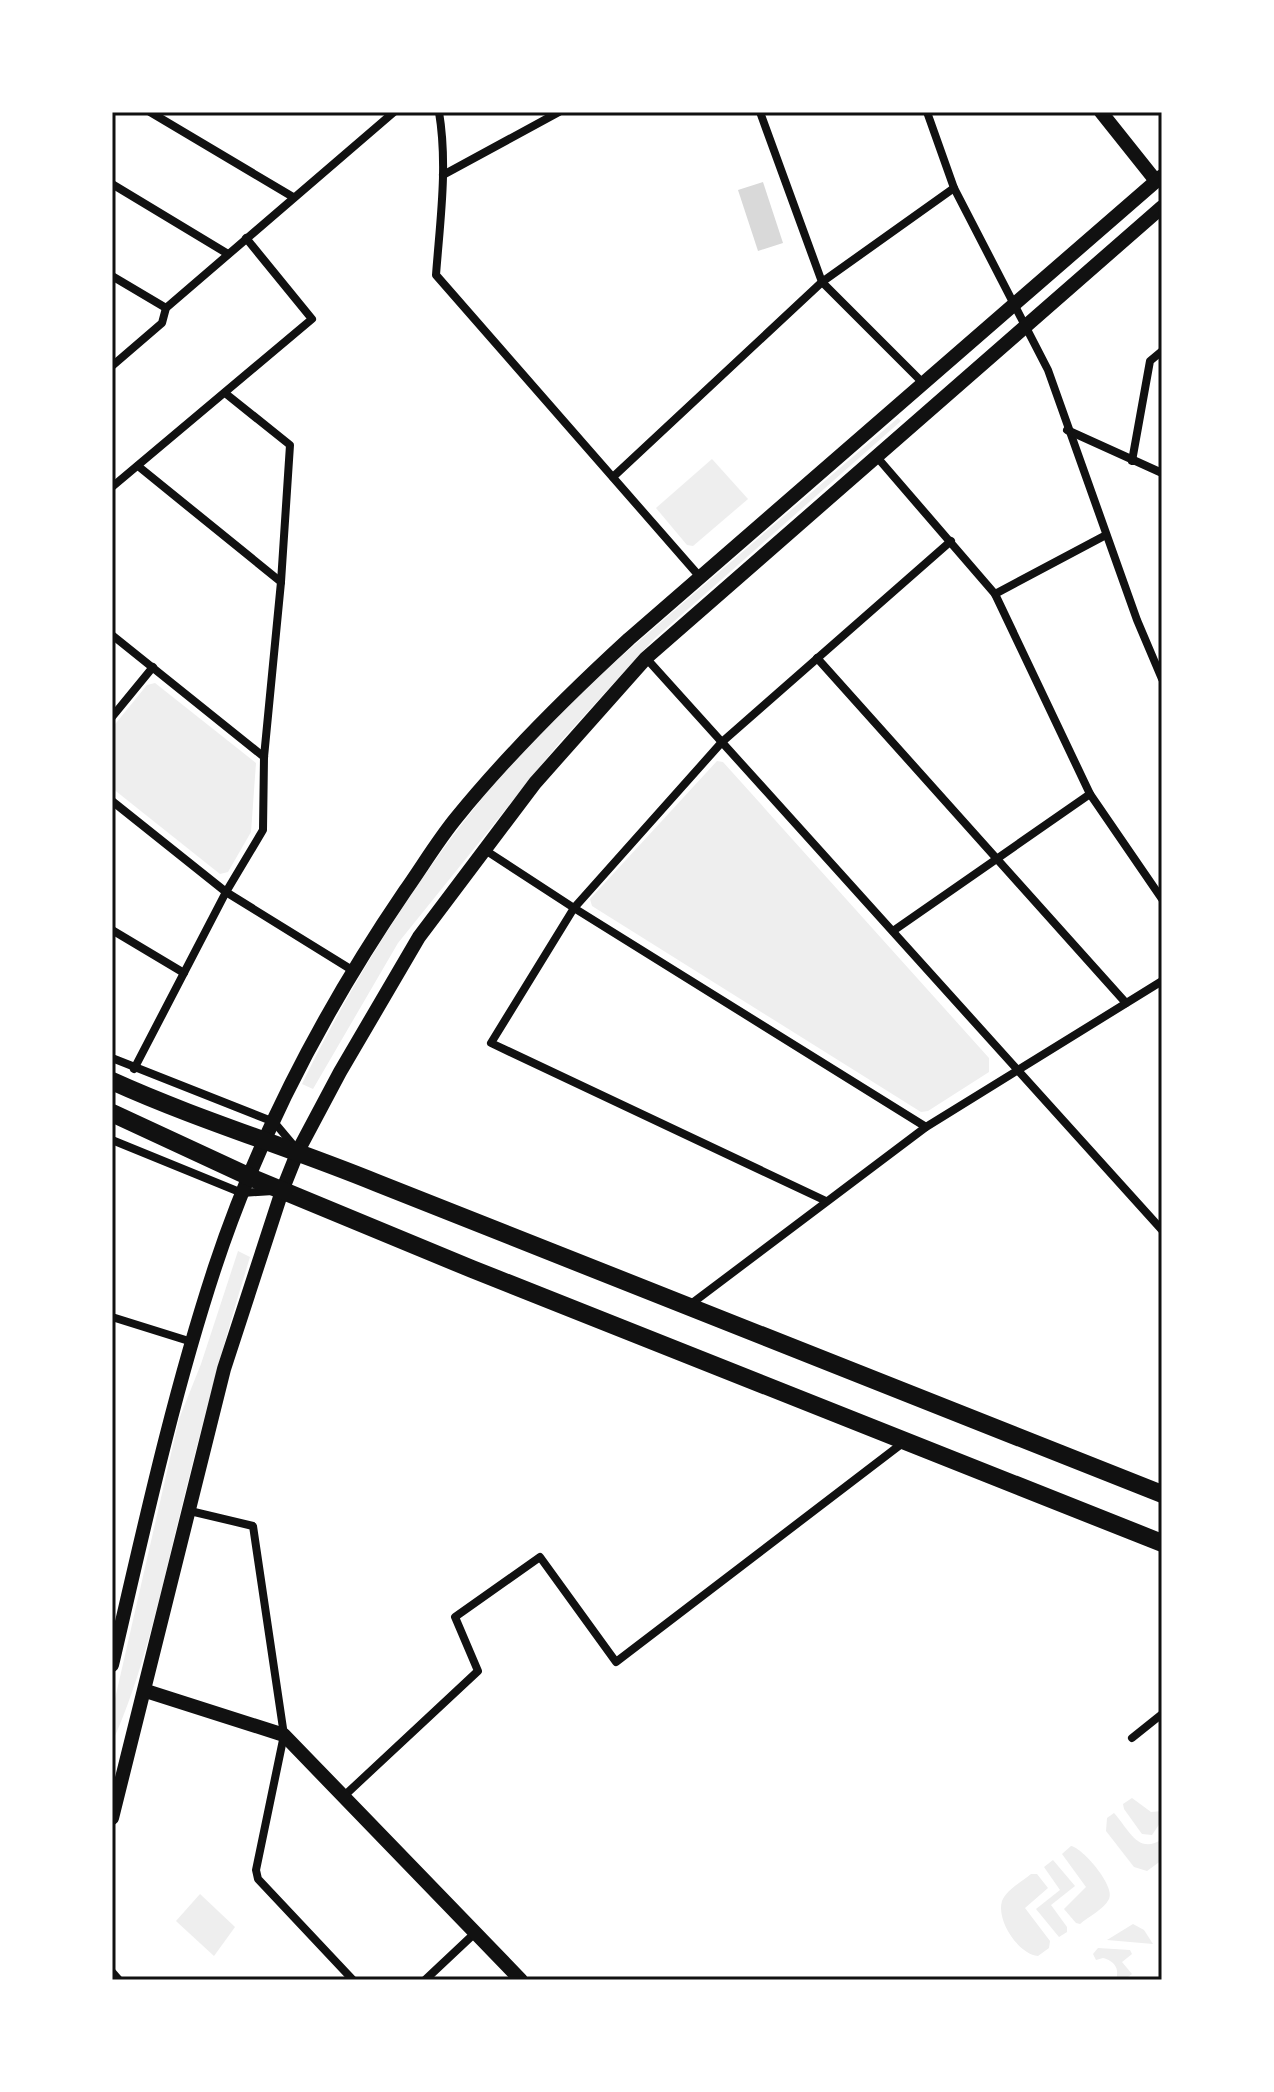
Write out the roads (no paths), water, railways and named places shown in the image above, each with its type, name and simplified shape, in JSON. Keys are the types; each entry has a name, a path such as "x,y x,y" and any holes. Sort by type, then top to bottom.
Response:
{"highway":[{"path":"112,1081 298,1151 686,1308 1162,1494"},
{"path":"112,1113 246,1185 282,1191 1162,1543"}],"street":[{"path":"150,112 293,197"},
{"path":"165,121 170,112"},
{"path":"112,366 162,323 166,308 394,112"},
{"path":"439,112 444,141 436,275 700,577"},
{"path":"443,175 559,112"},
{"path":"760,112 822,282 923,383"},
{"path":"927,112 954,188 1048,370 1148,650 1162,679"},
{"path":"112,1665 170,1423 215,1266 246,1185 291,1084 352,970 454,819 558,704 1159,178 1101,112"},
{"path":"112,184 228,254"},
{"path":"613,477 822,282 954,188"},
{"path":"112,1818 224,1369 282,1191 298,1151 347,1058 419,937 535,783 646,658 1162,207"},
{"path":"112,487 312,319 246,238"},
{"path":"112,276 166,308"},
{"path":"1132,461 1150,361 1162,351"},
{"path":"134,1069 226,892 263,830 264,757 281,582 290,445 225,393"},
{"path":"1067,430 1162,473"},
{"path":"876,456 995,594 1090,794 1162,899"},
{"path":"138,466 281,582"},
{"path":"995,594 1106,535"},
{"path":"826,1201 491,1043 574,908 722,742 951,541"},
{"path":"112,635 264,757"},
{"path":"646,658 1162,1230"},
{"path":"817,658 1126,1003"},
{"path":"112,717 153,667"},
{"path":"893,931 1090,794"},
{"path":"112,801 226,892 352,970"},
{"path":"485,850 926,1127"},
{"path":"112,930 184,973"},
{"path":"686,1308 926,1127 1162,981"},
{"path":"112,1058 274,1122 298,1151"},
{"path":"112,1140 246,1185"},
{"path":"112,1317 192,1342"},
{"path":"344,1796 478,1671 455,1617 540,1557 616,1662 905,1441"},
{"path":"190,1511 253,1526 284,1735 256,1870 258,1879 353,1980"},
{"path":"146,1691 284,1735 521,1980"},
{"path":"1132,1738 1162,1714"},
{"path":"425,1980 475,1933"},
{"path":"112,1972 119,1980"}]}
